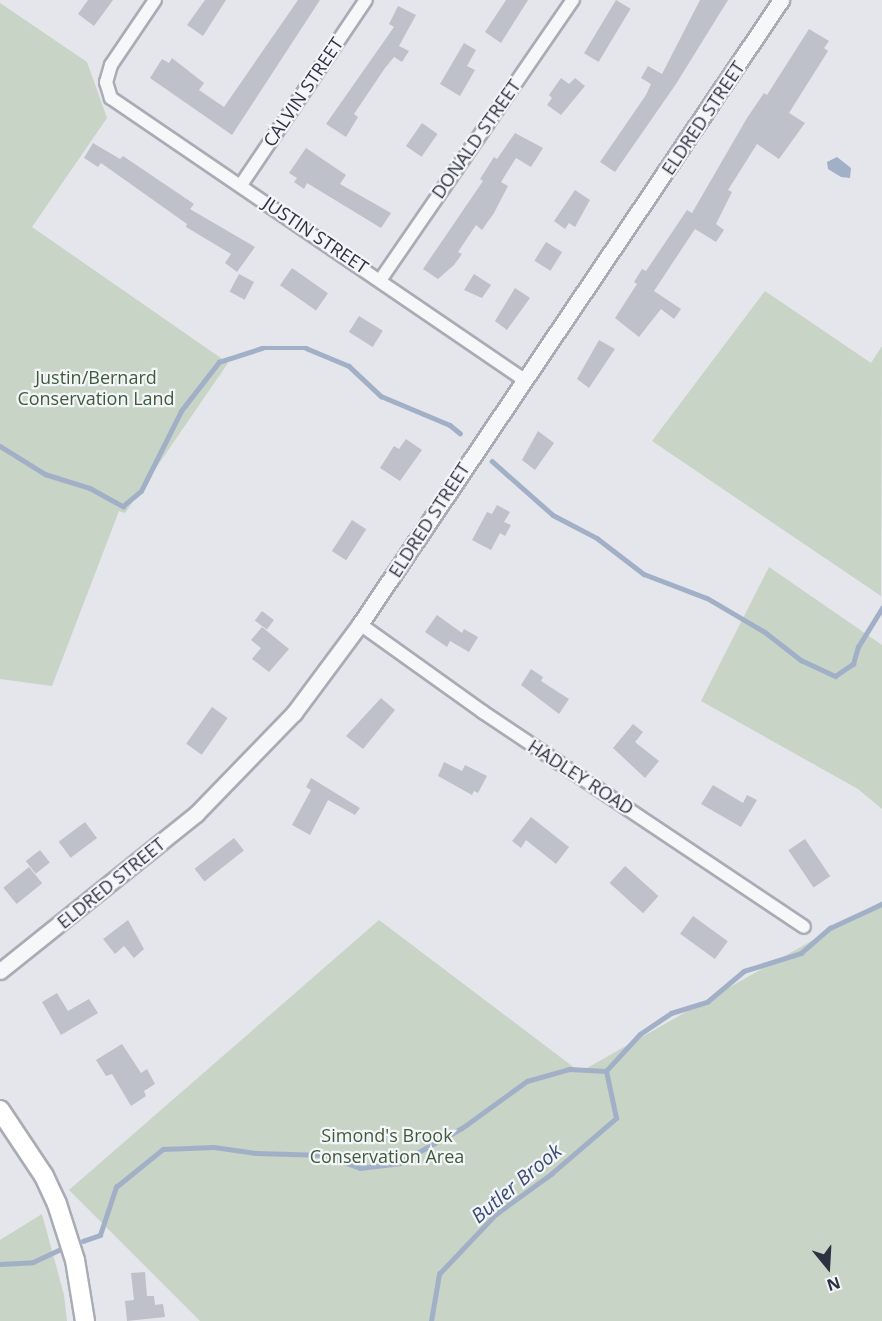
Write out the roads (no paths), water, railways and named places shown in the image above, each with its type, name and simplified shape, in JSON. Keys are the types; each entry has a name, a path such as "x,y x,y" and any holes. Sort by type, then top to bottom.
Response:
{"main road":[{"path":"0,1110 44,1176 57,1204 75,1260 85,1321"}],"street":[{"name":"JUSTIN STREET","path":"155,0 111,65 106,82 109,93 136,118 381,279 523,379"},
{"name":"CALVIN STREET","path":"241,185 366,0"},
{"name":"DONALD STREET","path":"381,279 573,0"},
{"name":"ELDRED STREET","path":"0,971 148,855 231,782 294,713 360,624 523,379 781,0"},
{"name":"HADLEY ROAD","path":"360,624 483,712 804,927"}],"water":[{"path":"837,157 851,168 850,178 841,177 828,169 827,162"}],"waterway":[{"path":"0,446 45,474 90,488 123,506 141,491 181,411 219,362 262,348 306,348 349,366 381,396 450,425 460,433"},
{"path":"492,461 553,515 597,538 644,574 707,598 765,632 801,660 835,676 853,664 858,647 882,608"},
{"path":"83,1241 100,1235 116,1187 163,1149 214,1147 256,1153 325,1155 360,1168 399,1163 462,1128 527,1081 569,1069 606,1071 640,1034 671,1013 707,1002 744,971 801,953 830,928 882,904"},
{"name":"Butler Brook","path":"431,1321 439,1274 496,1214 551,1174 616,1118 606,1071"},
{"path":"0,1264 33,1262 59,1250"}],"park label":[{"name":"Justin/Bernard Conservation Land","path":"96,388"},
{"name":"Simond's Brook Conservation Area","path":"387,1146"}]}
